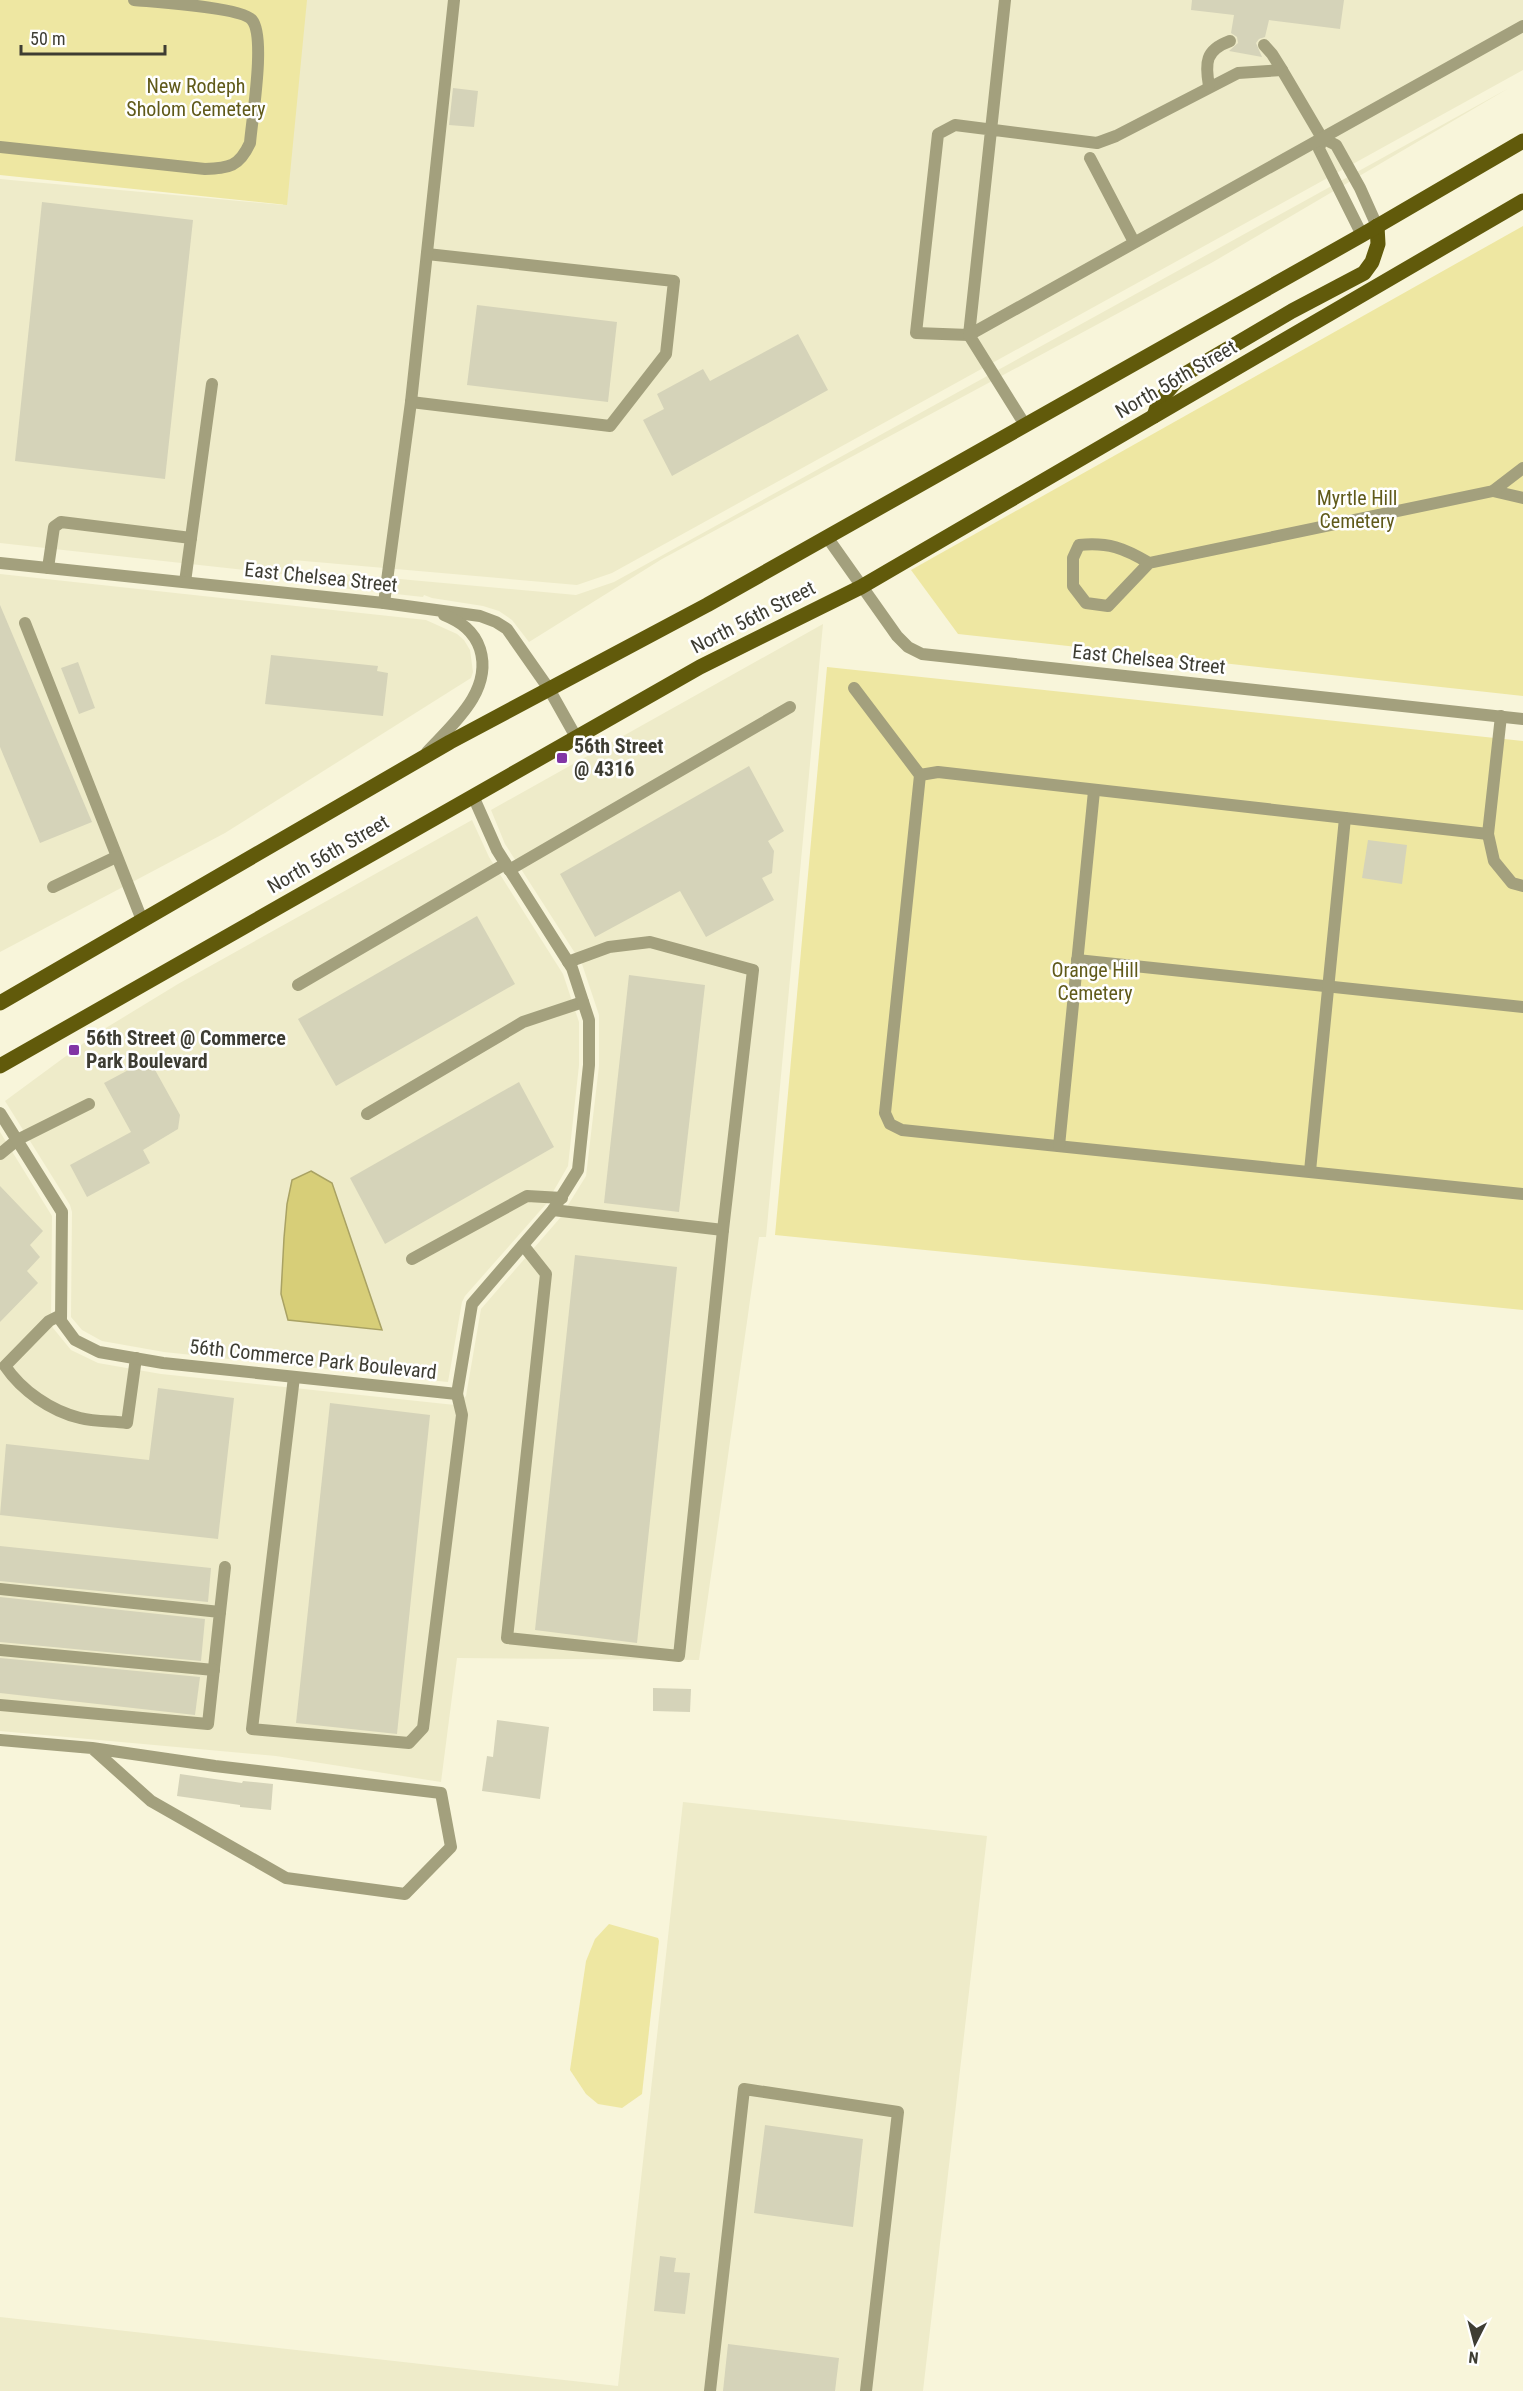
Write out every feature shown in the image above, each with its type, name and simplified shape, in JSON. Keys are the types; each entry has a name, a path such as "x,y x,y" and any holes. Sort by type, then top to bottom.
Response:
{"main road":[{"name":"North 56th Street","path":"0,1003 422,758 707,605 1362,235 1523,141"},
{"name":"North 56th Street","path":"0,1066 700,667 861,586 1523,203"},
{"path":"1154,417 1159,401 1180,377 1292,311 1364,273 1372,262 1378,244 1377,226"}],"street":[{"path":"0,147 205,169 224,168 236,163 244,156 250,143 259,47 258,31 251,18 221,9 134,0"},
{"path":"384,603 411,402 454,0"},
{"path":"1005,0 969,335 1024,426"},
{"path":"1282,70 1238,73 1116,136 1097,143 955,124 938,134 916,333 969,335 1523,26"},
{"path":"1209,86 1206,69 1208,57 1217,46 1230,41"},
{"path":"1264,45 1282,70 1322,138 1336,145 1360,188 1377,226"},
{"path":"1322,138 1319,149 1362,235"},
{"path":"1089,158 1134,242"},
{"path":"411,402 610,426 666,354 674,281 427,254"},
{"path":"185,582 212,384"},
{"path":"1493,491 1523,468"},
{"path":"1149,563 1129,550 1100,543 1079,545 1073,558 1073,586 1086,603 1108,606 1149,563 1493,491 1523,498"},
{"path":"48,568 54,527 61,522 191,538"},
{"name":"East Chelsea Street","path":"827,537 897,636 922,654 1523,719"},
{"name":"East Chelsea Street","path":"0,563 384,603 480,616 507,629 549,689 576,737"},
{"path":"422,758 462,714 479,686 483,673 483,659 479,645 471,632 454,619 429,609"},
{"path":"25,623 142,920"},
{"path":"854,688 920,775 885,1113 890,1124 902,1130 1523,1194"},
{"path":"298,985 790,707"},
{"path":"1501,716 1488,834 1494,861 1512,883 1523,886"},
{"path":"920,775 938,772 1488,834"},
{"path":"1059,1146 1094,790"},
{"name":"56th Commerce Park Boulevard","path":"61,1315 61,1321 75,1340 99,1352 294,1377 457,1394 472,1304 554,1210 578,1170 589,1065 589,1020 568,962 497,850 473,796"},
{"path":"1310,1171 1345,818"},
{"path":"53,887 116,857"},
{"path":"523,1245 546,1275 507,1638 679,1656 723,1230 753,970 650,942 609,947 568,962"},
{"path":"1077,960 1523,1007"},
{"path":"367,1114 523,1022 583,1002"},
{"path":"0,1154 17,1140 89,1104"},
{"path":"0,1113 62,1212 61,1315 49,1321 5,1366 18,1384 51,1407 81,1418 127,1423 136,1358"},
{"path":"412,1260 527,1196 562,1198"},
{"path":"554,1210 723,1230"},
{"path":"294,1377 252,1729 409,1743 423,1728 462,1415 457,1394"},
{"path":"0,1705 208,1724 225,1567"},
{"path":"0,1589 220,1612"},
{"path":"0,1650 214,1670"},
{"path":"0,1740 92,1748 216,1766 441,1793 451,1847 405,1894 286,1878 152,1801 92,1748"},
{"path":"710,2391 744,2088 898,2112 866,2391"}],"shaded area":[{"path":"306,0 1523,0 1523,70 612,573 577,585 293,560 291,575 0,543 0,179 283,205"},
{"path":"1509,88 1213,262 662,559 529,642 512,620 499,611 483,606 424,595 423,597 296,583 300,570 576,595 614,582"},
{"path":"0,574 426,620 457,634 464,640 470,650 473,672 471,678 225,833 0,952"},
{"path":"823,624 766,1237 759,1237 699,1660 457,1658 441,1782 276,1756 0,1731 0,1132 52,1216 51,1321 53,1328 71,1350 98,1363 161,1374 455,1405 466,1396 481,1309 560,1218 586,1176 599,1066 599,1015 582,964 505,844 491,810"},
{"path":"472,820 489,857 563,974 579,1022 579,1065 568,1166 546,1204 465,1296 448,1382 164,1352 102,1341 82,1330 71,1317 72,1212 70,1205 5,1101 96,1034 178,984","holes":["311,1172 382,1330 288,1320 281,1294 287,1204 292,1180"]},
{"path":"311,1171 332,1183 382,1330 288,1320 281,1294 287,1204 292,1180"},
{"path":"683,1802 987,1836 923,2391 0,2391 0,2317 618,2386"}],"green space":[{"name":"New Rodeph Sholom Cemetery","path":"0,0 307,0 287,205 0,175"},
{"name":"Myrtle Hill Cemetery","path":"1523,226 1523,696 958,634 911,570"},
{"name":"Orange Hill Cemetery","path":"827,667 1523,741 1523,1310 775,1235"},
{"path":"609,1924 658,1938 659,1941 642,2094 622,2108 598,2104 586,2094 570,2070 586,1961 595,1939"}],"building":[{"path":"1192,0 1344,0 1340,29 1269,20 1265,37 1256,43 1262,57 1229,51 1238,43 1237,37 1231,33 1234,15 1191,10"},
{"path":"453,88 478,91 474,127 449,125"},
{"path":"42,202 193,220 165,479 15,461"},
{"path":"477,305 617,322 608,402 467,385"},
{"path":"798,334 828,390 672,476 643,420 664,409 657,394 703,369 710,381"},
{"path":"0,605 92,822 40,843 0,747"},
{"path":"271,655 378,666 377,671 388,673 383,716 265,704"},
{"path":"78,662 95,708 79,714 61,668"},
{"path":"749,766 784,831 768,841 774,851 772,873 762,878 774,900 706,937 680,891 595,937 560,874"},
{"path":"1368,840 1407,845 1402,884 1362,878"},
{"path":"477,916 515,984 336,1086 298,1019"},
{"path":"629,975 705,985 679,1212 604,1203"},
{"path":"149,1059 180,1115 178,1129 143,1150 150,1163 87,1197 70,1165 131,1132 104,1083"},
{"path":"519,1082 554,1147 385,1244 350,1178"},
{"path":"0,1186 43,1231 30,1245 40,1257 27,1271 38,1283 0,1322"},
{"path":"575,1255 677,1267 637,1643 535,1630"},
{"path":"158,1388 234,1398 218,1539 0,1515 6,1444 149,1460"},
{"path":"330,1403 430,1415 397,1734 296,1723"},
{"path":"0,1546 211,1568 208,1602 0,1581"},
{"path":"0,1597 205,1619 201,1661 0,1642"},
{"path":"0,1658 200,1677 195,1715 0,1693"},
{"path":"653,1688 691,1689 690,1712 653,1711"},
{"path":"497,1720 549,1727 540,1799 482,1791 487,1756 493,1757"},
{"path":"180,1774 242,1783 243,1781 273,1784 271,1810 177,1796"},
{"path":"765,2125 863,2139 853,2227 754,2213"},
{"path":"660,2256 676,2258 674,2272 690,2273 685,2314 654,2311"},
{"path":"728,2344 839,2358 835,2391 723,2391"}],"place":[{"name":"56th Street @ 4316","path":"562,758"},
{"name":"56th Street @ Commerce Park Boulevard","path":"74,1050"}]}
